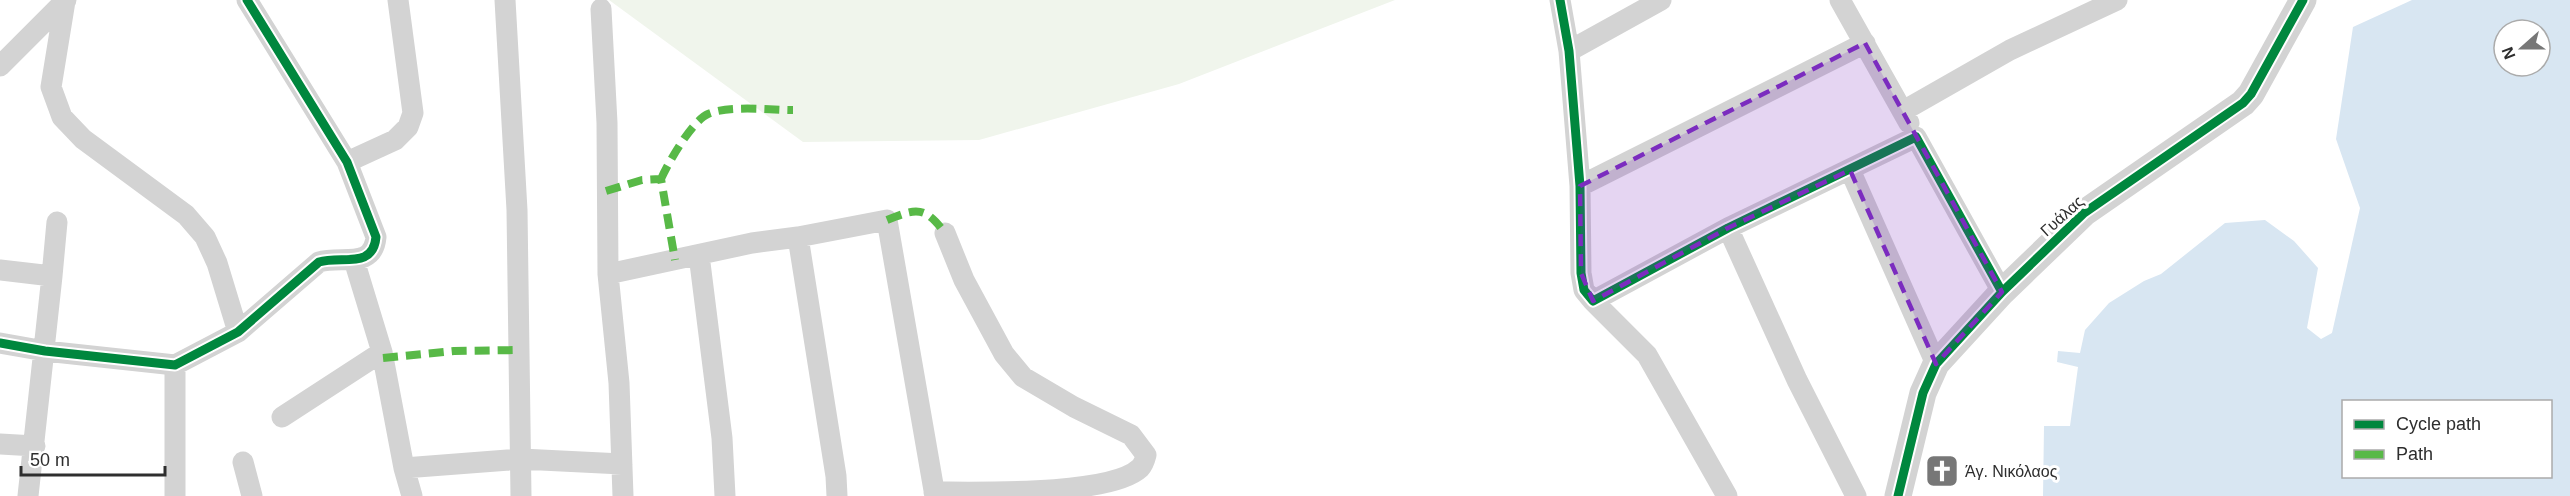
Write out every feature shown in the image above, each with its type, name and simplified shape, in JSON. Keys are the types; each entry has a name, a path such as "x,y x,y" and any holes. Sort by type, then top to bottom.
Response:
{"street":[{"path":"0,66 65,0"},
{"path":"65,0 51,87 62,117 83,139 186,215 205,237 217,263 238,332"},
{"path":"0,343 45,351 175,365 238,332 319,262 354,260 368,255 375,247 376,237 347,162 247,0"},
{"path":"347,162 395,140 408,127 413,113 398,0"},
{"path":"505,0 517,210 521,496"},
{"path":"1560,0 1569,51 1580,186 1581,273 1584,290 1647,355 1727,496"},
{"path":"1569,51 1660,0"},
{"path":"1903,111 2010,50 2118,0"},
{"name":"Γυάλας","path":"1898,496 1923,393 1936,364 2002,292 2084,213 2243,103 2251,94 2303,0"},
{"path":"1842,1 2002,292"},
{"path":"601,9 607,123 608,274 619,383 623,496"},
{"path":"1580,186 1865,43"},
{"path":"1593,301 1728,228 1916,137"},
{"path":"1850,170 1936,364"},
{"path":"608,274 752,243 798,237 887,220 935,494 1087,488 1126,477 1141,467 1146,455 1131,435 1074,407 1023,376 1004,354 970,291 945,233"},
{"path":"28,496 57,222"},
{"path":"1728,228 1797,380 1856,496"},
{"path":"798,237 836,476 837,496"},
{"path":"699,255 722,438 725,496"},
{"path":"354,260 382,352 404,468 412,496"},
{"path":"0,270 52,276"},
{"path":"282,417 382,352"},
{"path":"175,365 175,496"},
{"path":"0,444 35,446"},
{"path":"404,468 521,459 622,464"},
{"path":"243,462 252,496"}],"highlighted area":[{"path":"1865,43 2002,292 1936,364 1850,170 1728,228 1593,301 1581,273 1580,186"}],"shaded area":[{"path":"609,0 1395,0 1179,84 979,140 803,142"},
{"path":"2412,0 2570,0 2570,496 2043,496 2044,426 2070,426 2078,367 2057,362 2058,351 2080,353 2085,330 2109,303 2144,281 2161,274 2225,223 2265,220 2294,241 2318,268 2307,328 2321,339 2332,333 2360,208 2336,139 2353,27"}],"marked path":[{"path":"661,179 688,133 708,114 738,109 793,110"},
{"path":"606,191 642,180 661,179 675,260"},
{"path":"887,220 906,213 920,212 932,218 945,233"},
{"path":"383,358 454,351 520,350"}],"cycle path":[{"path":"0,343 45,351 175,365 238,332 319,262 362,258 369,254 374,247 376,237 347,162 247,0"},
{"path":"1560,0 1569,51 1580,186 1581,273 1584,290 1593,301 1728,228 1916,137 2002,292"},
{"path":"1898,496 1923,393 1936,364 2002,292 2084,213 2243,103 2251,94 2303,0"}],"place":[{"name":"Άγ. Νικόλαος","path":"1942,471"}]}
